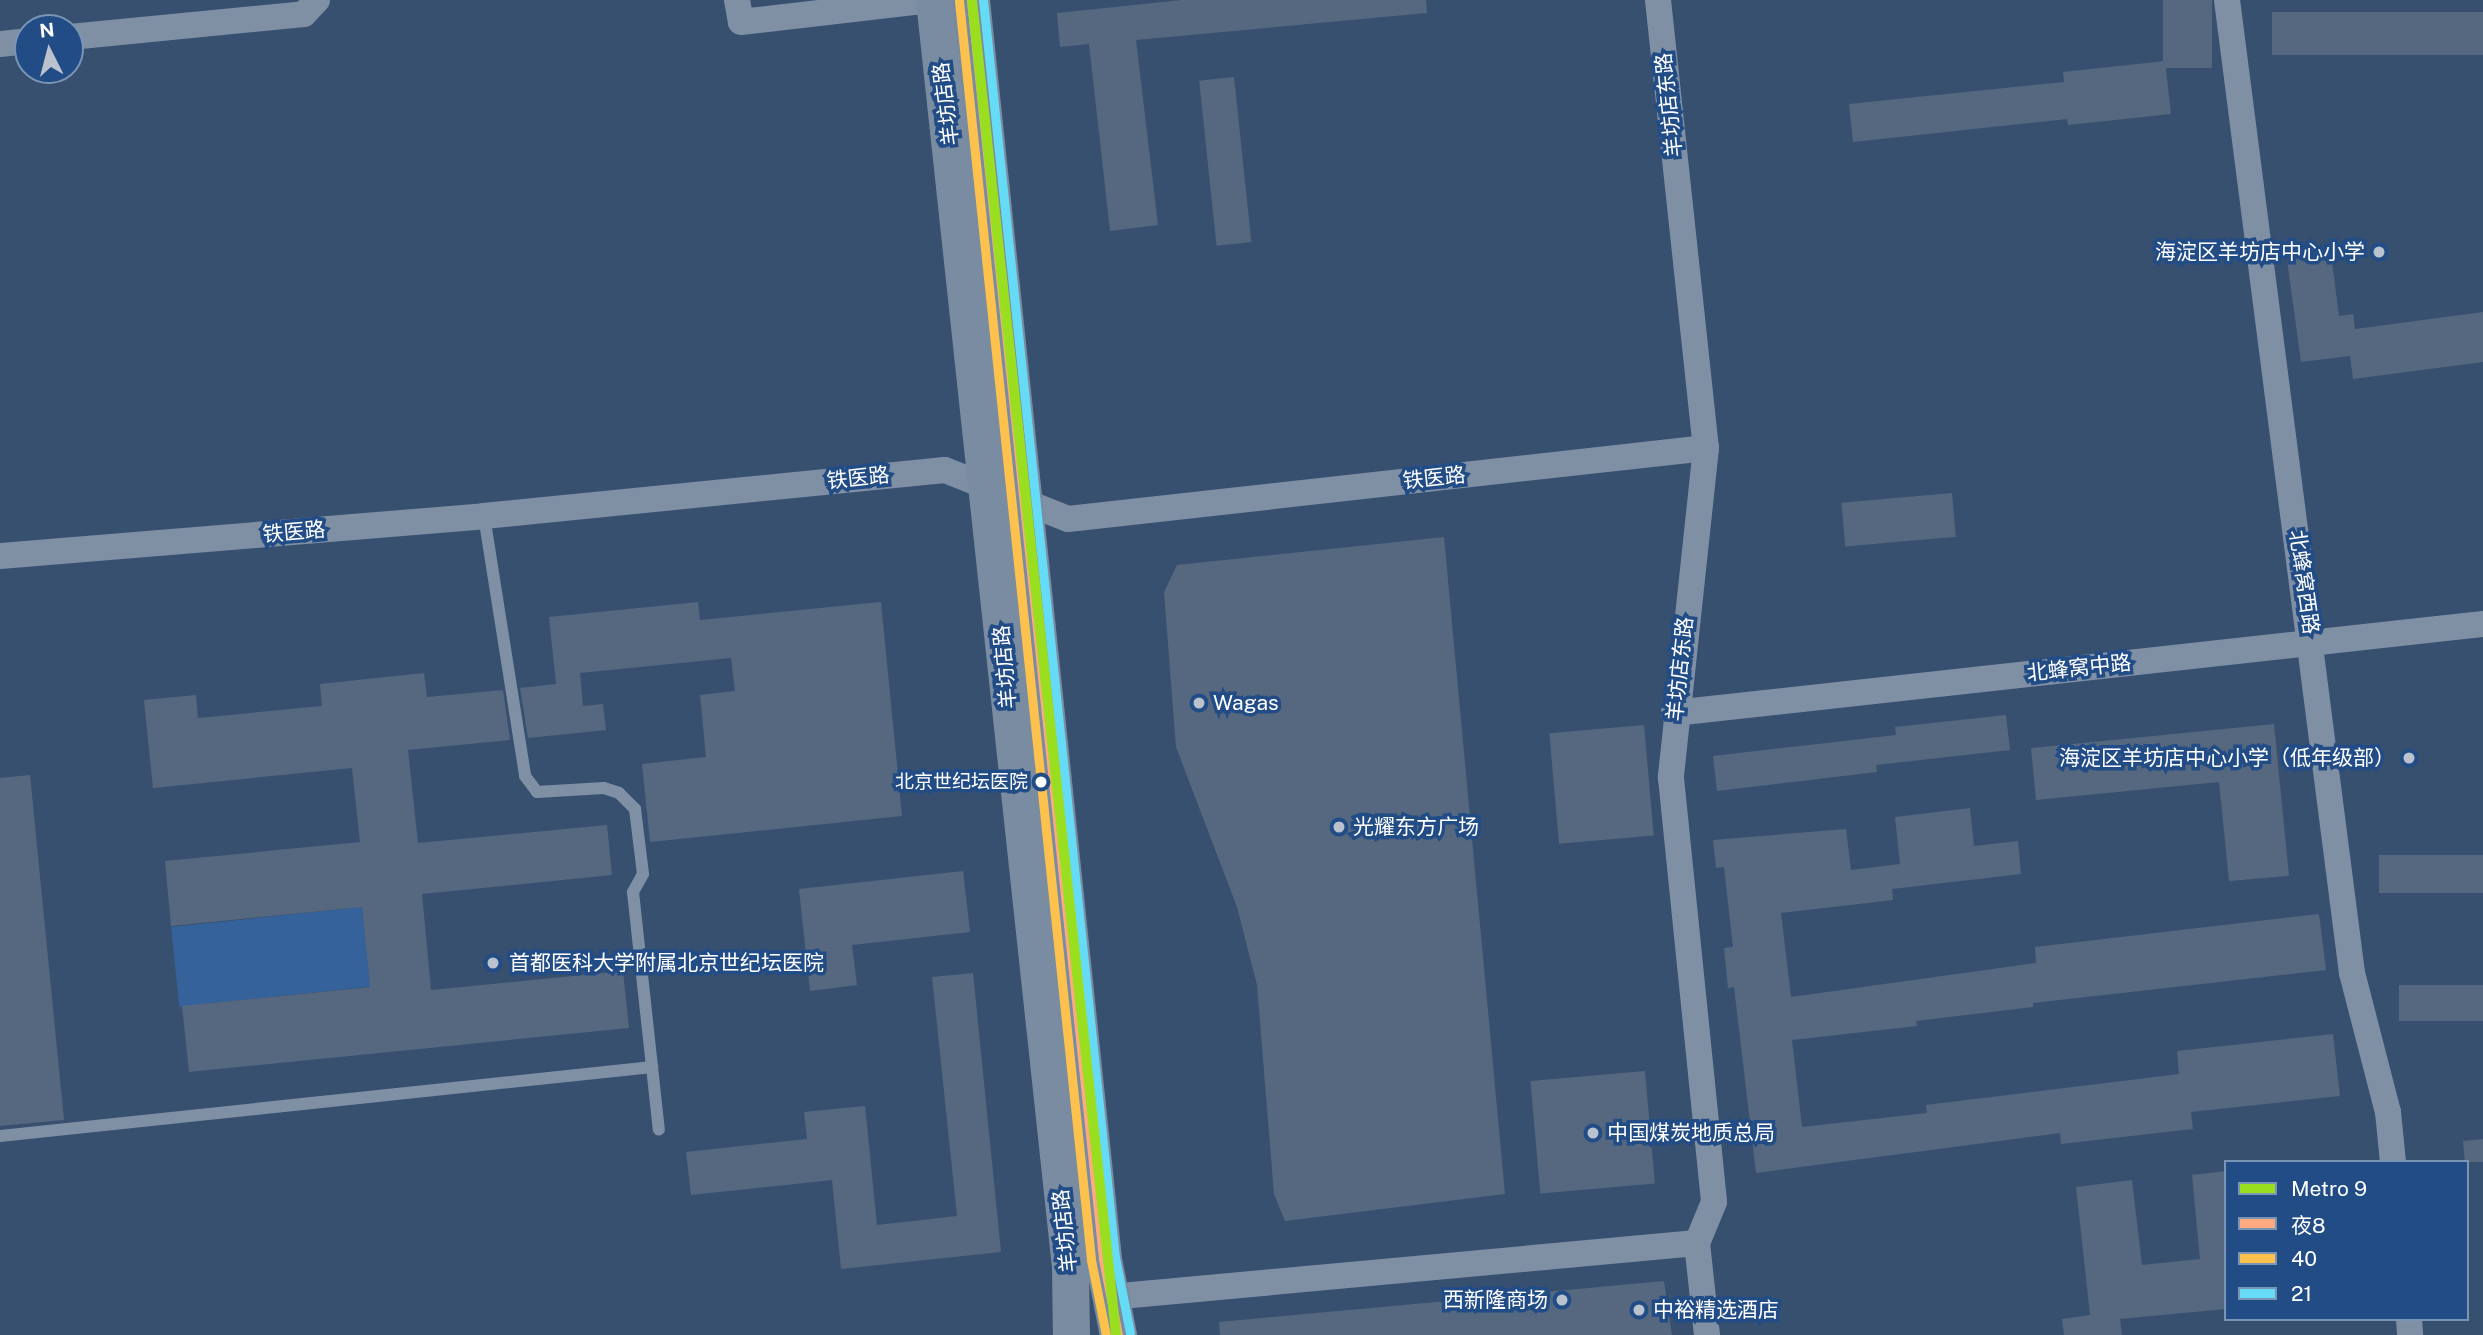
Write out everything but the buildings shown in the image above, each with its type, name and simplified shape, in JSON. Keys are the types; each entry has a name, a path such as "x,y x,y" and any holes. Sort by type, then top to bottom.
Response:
{"main road":[{"name":"羊坊店路","path":"932,0 988,489 1070,1267 1071,1335"},
{"name":"羊坊店路","path":"971,0 1110,1297 1118,1335"}],"street":[{"path":"84,36 304,14 317,0"},
{"path":"737,0 741,22 932,0"},
{"name":"羊坊店东路","path":"1658,0 1706,448 1674,713 1671,778 1714,1202 1697,1243 1707,1335"},
{"name":"北蜂窝西路","path":"2227,0 2312,643 2352,973 2388,1112 2393,1160"},
{"name":"铁医路","path":"0,556 484,516 945,470 1069,519 1706,448"},
{"name":"北蜂窝中路","path":"1674,713 2483,624"},
{"path":"1110,1297 1697,1243"}],"lane":[{"path":"484,516 525,776 537,792 604,788 619,793 635,809 643,874 633,892 659,1130"},
{"path":"0,1136 652,1066"}],"shaded area":[{"path":"362,907 370,987 179,1007 171,927"}],"metro line":[{"name":"9","path":"972,0 1116,1335"}],"transit line":[{"name":"夜8","path":"971,0 1103,1259 1118,1335"},
{"name":"21","path":"983,0 1115,1257 1130,1333"},
{"name":"40","path":"959,1 1091,1260 1106,1335"}],"place":[{"name":"海淀区羊坊店中心小学","path":"2379,252"},
{"name":"Wagas","path":"1199,703"},
{"name":"海淀区羊坊店中心小学（低年级部）","path":"2409,758"},
{"name":"北京世纪坛医院","path":"1041,782"},
{"name":"光耀东方广场","path":"1339,827"},
{"name":"首都医科大学附属北京世纪坛医院","path":"493,963"},
{"name":"中国煤炭地质总局","path":"1593,1133"},
{"name":"西新隆商场","path":"1562,1300"},
{"name":"中裕精选酒店","path":"1639,1310"}]}
